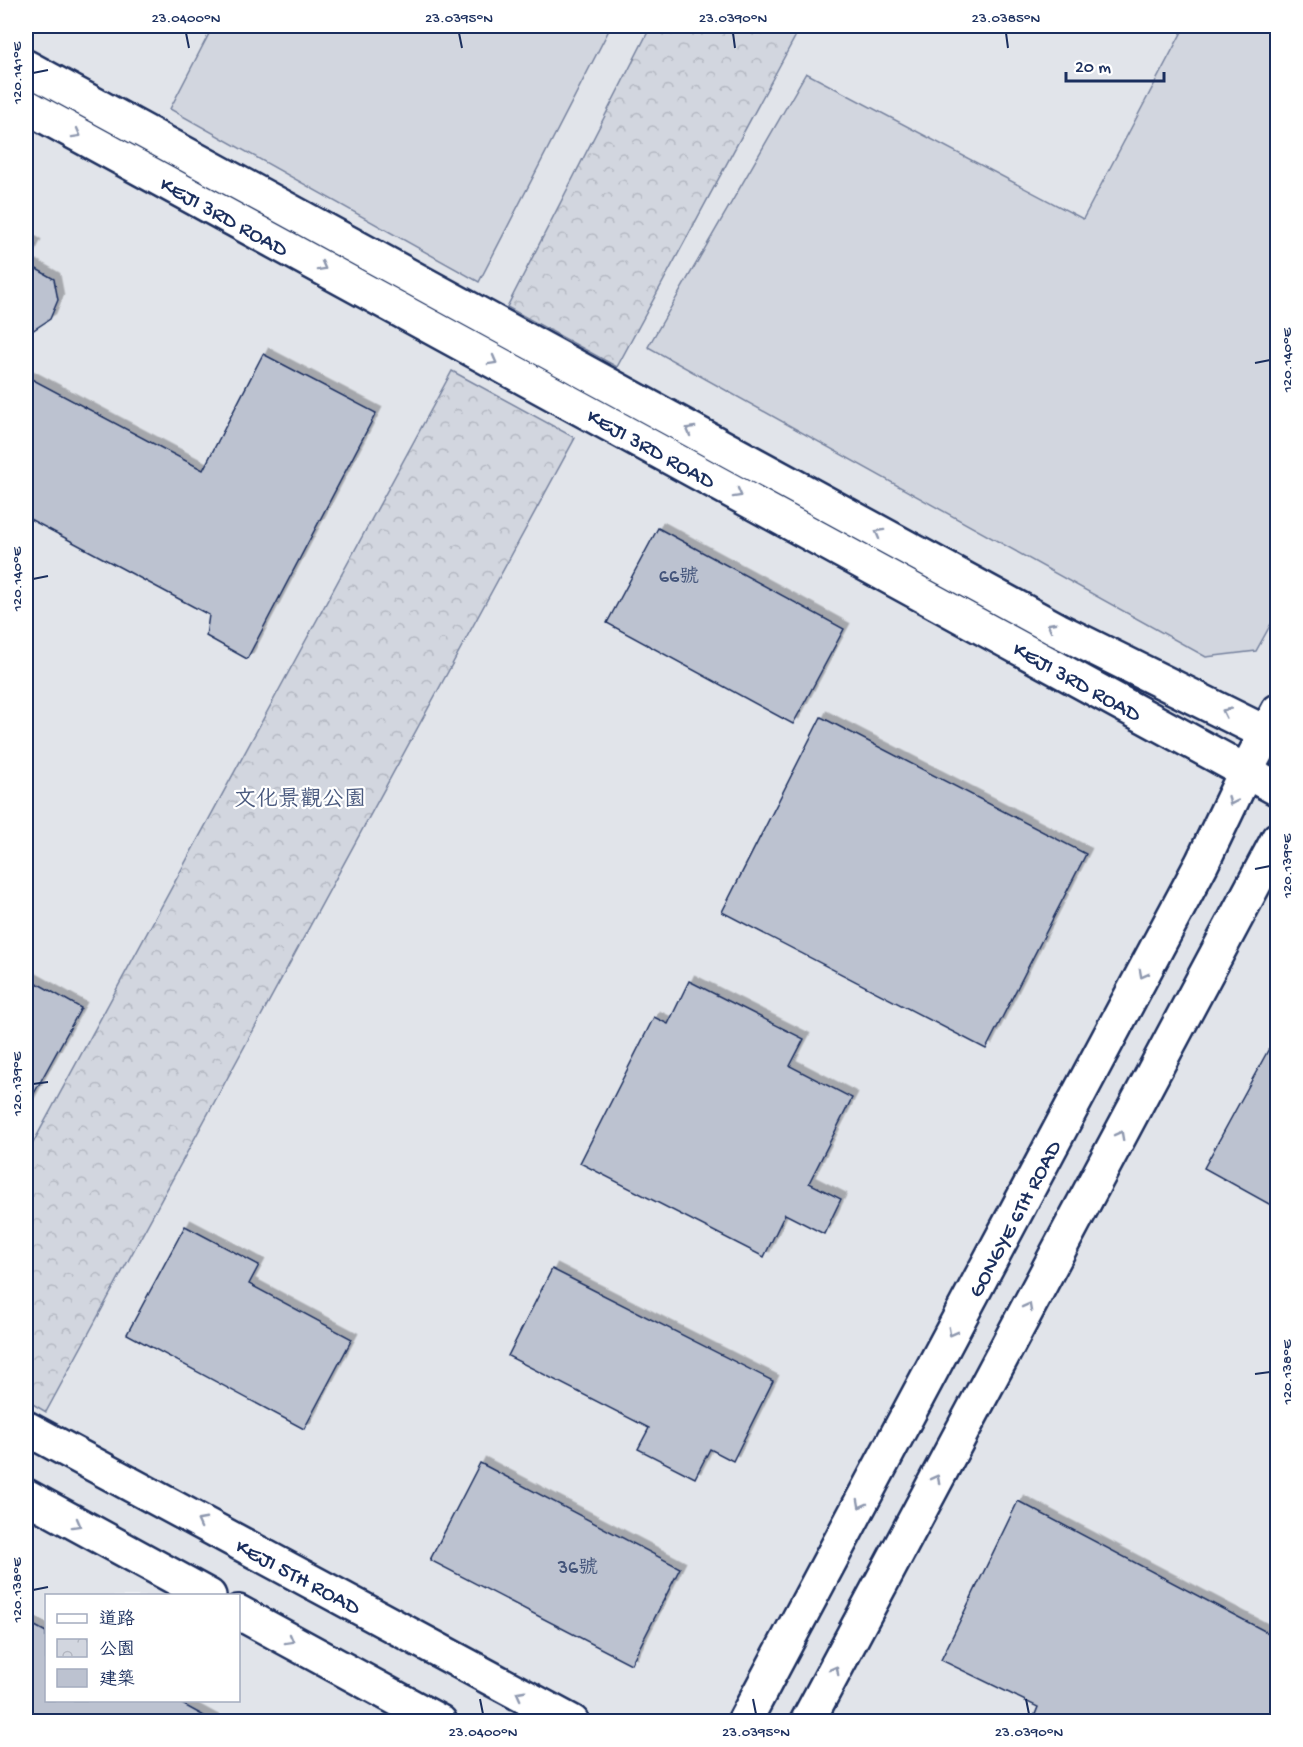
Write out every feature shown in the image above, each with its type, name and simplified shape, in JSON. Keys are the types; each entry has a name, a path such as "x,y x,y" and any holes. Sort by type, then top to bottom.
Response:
{"street":[{"name":"KEJI 3RD ROAD","path":"26,68 1058,630 1274,728"},
{"name":"KEJI 3RD ROAD","path":"26,106 1278,789"},
{"name":"GONGYE 6TH ROAD","path":"744,1722 1203,863 1246,771 1274,728"},
{"path":"807,1722 1278,839"},
{"name":"KEJI 5TH ROAD","path":"26,1428 572,1722"},
{"path":"26,1496 205,1594"},
{"path":"240,1613 440,1722"}],"shaded area":[{"path":"26,26 1277,26 1277,1721 26,1722"}],"green space":[{"path":"213,26 611,26 479,282 170,109"},
{"path":"651,26 801,26 617,367 507,307"},
{"path":"1185,26 1278,26 1277,613 1256,651 1206,657 648,347 806,73 1083,219"},
{"name":"文化景觀公園","path":"452,371 575,438 46,1412 26,1400 26,1156"}],"building":[{"path":"26,240 35,245 26,263"},
{"path":"26,263 54,279 58,300 50,319 32,331 26,330"},
{"path":"263,354 376,413 247,659 206,636 209,615 26,517 26,376 203,470"},
{"path":"658,528 844,629 793,724 607,623"},
{"path":"821,717 1086,854 986,1049 722,912"},
{"path":"26,977 81,1008 26,1108"},
{"path":"689,981 804,1039 790,1066 852,1098 809,1183 841,1199 824,1234 785,1214 764,1257 580,1163 654,1017 668,1024"},
{"path":"1278,1032 1278,1209 1204,1168"},
{"path":"185,1226 259,1265 249,1284 352,1339 304,1429 127,1334"},
{"path":"552,1269 773,1381 733,1461 710,1449 695,1478 638,1449 649,1428 508,1356"},
{"path":"480,1463 680,1568 631,1664 430,1560"},
{"path":"1018,1501 1278,1638 1278,1722 1032,1722 1038,1707 941,1660"},
{"path":"26,1621 45,1631 45,1702 179,1702 215,1722 26,1722"}]}
